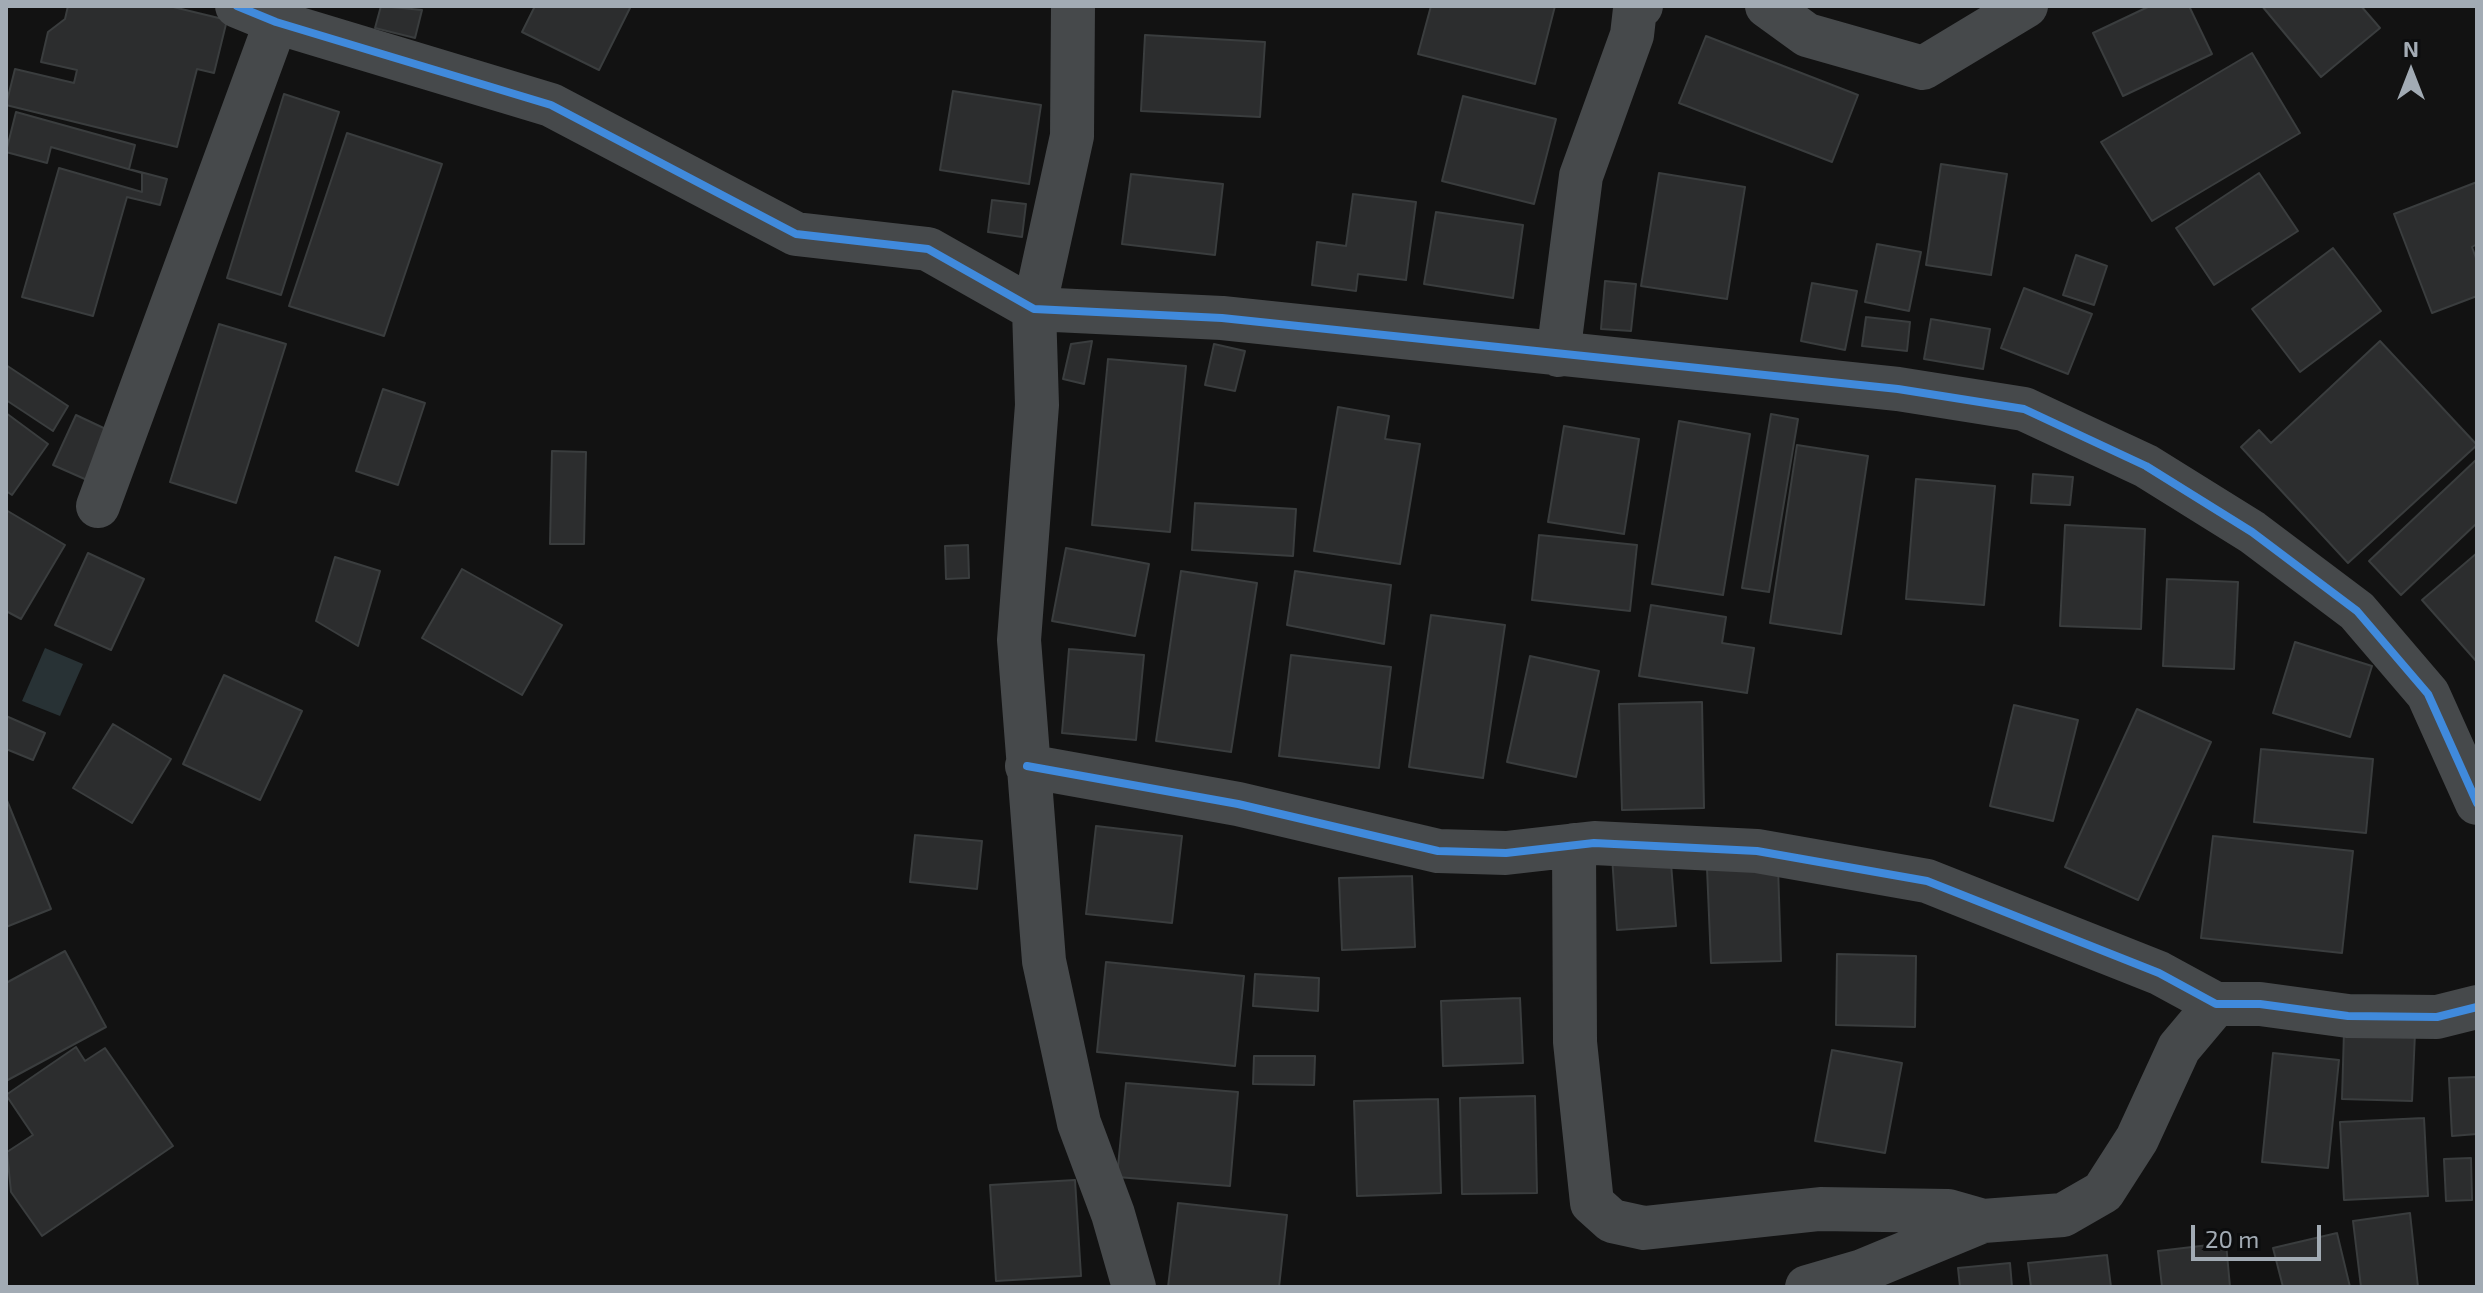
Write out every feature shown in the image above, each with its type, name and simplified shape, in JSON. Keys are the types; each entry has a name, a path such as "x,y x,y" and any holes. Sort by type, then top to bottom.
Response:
{"street":[{"path":"1073,6 1072,136 1034,309 1037,405 1019,640 1044,961 1079,1123 1113,1214 1134,1287"},
{"path":"1558,355 1581,176 1632,35 1635,9 1641,6"},
{"path":"1767,6 1807,35 1923,68 2026,6"},
{"path":"98,506 256,14 551,105 796,234 928,249 1034,309 1222,318 1898,389 2024,409 2146,466 2252,532 2357,611 2428,694 2477,803"},
{"path":"1027,766 1238,804 1438,851 1506,853 1594,843 1757,851 1927,881 2159,973 2216,1004 2260,1004 2348,1016 2437,1017 2477,1007"},
{"path":"1574,845 1575,1042 1592,1203 1612,1221 1644,1228 1820,1209 1948,1211 1983,1221"},
{"path":"1807,1287 1862,1271 1983,1221 2063,1215 2103,1192 2137,1139 2179,1048 2216,1004"}],"shaded area":[{"path":"45,648 83,664 60,716 22,701"}],"building":[{"path":"68,6 169,6 227,20 214,73 197,69 177,147 6,105 15,69 74,83 77,70 41,62 48,32 65,19"},
{"path":"381,6 422,10 415,38 375,28"},
{"path":"535,6 631,6 599,70 522,32"},
{"path":"1431,6 1555,6 1535,84 1418,54"},
{"path":"2150,6 2189,6 2212,54 2123,96 2093,33"},
{"path":"2262,6 2361,6 2380,28 2321,77"},
{"path":"1145,35 1265,42 1260,117 1141,111"},
{"path":"1706,36 1858,95 1832,162 1679,103"},
{"path":"2252,53 2300,133 2152,221 2101,142"},
{"path":"953,91 1041,105 1029,184 940,170"},
{"path":"284,94 339,112 281,295 227,278"},
{"path":"1463,96 1556,119 1534,204 1442,181"},
{"path":"16,112 135,145 129,169 167,179 160,205 127,197 93,316 22,297 59,168 142,192 142,173 51,147 47,163 6,152"},
{"path":"347,133 442,164 384,336 289,306"},
{"path":"1941,164 2007,174 1991,275 1926,265"},
{"path":"1659,173 1745,187 1727,299 1641,286"},
{"path":"2259,173 2298,231 2214,285 2176,228"},
{"path":"1131,174 1223,184 1215,255 1122,244"},
{"path":"2477,182 2477,244 2472,247 2477,261 2477,296 2432,313 2394,214"},
{"path":"1353,194 1416,202 1406,280 1358,274 1356,291 1312,285 1317,242 1346,246"},
{"path":"992,200 1026,204 1022,237 988,232"},
{"path":"1436,212 1523,225 1513,298 1424,284"},
{"path":"1877,244 1921,252 1909,311 1865,302"},
{"path":"2333,248 2381,311 2300,372 2252,309"},
{"path":"2076,255 2107,266 2094,305 2063,295"},
{"path":"1605,281 1636,284 1631,331 1601,329"},
{"path":"1812,283 1857,291 1845,350 1801,341"},
{"path":"2024,288 2092,314 2068,374 2001,348"},
{"path":"1866,317 1910,322 1907,351 1862,346"},
{"path":"1931,319 1990,329 1983,369 1924,359"},
{"path":"219,324 286,344 236,503 170,482"},
{"path":"1092,341 1084,384 1063,379 1071,344"},
{"path":"2380,341 2477,445 2348,563 2241,447 2259,430 2271,443"},
{"path":"1214,344 1245,351 1235,391 1205,385"},
{"path":"1108,359 1186,366 1170,532 1092,525"},
{"path":"6,365 68,406 53,431 6,400"},
{"path":"383,389 425,403 398,485 356,471"},
{"path":"1338,407 1389,416 1385,439 1420,444 1400,564 1314,551"},
{"path":"6,413 48,444 12,495 6,491"},
{"path":"1771,414 1798,419 1769,592 1742,588"},
{"path":"76,415 110,431 87,480 53,465"},
{"path":"1679,421 1750,434 1723,595 1652,584"},
{"path":"1564,426 1639,439 1624,534 1548,522"},
{"path":"1797,445 1868,456 1841,634 1770,623"},
{"path":"552,451 586,452 584,544 550,544"},
{"path":"2477,459 2477,523 2401,595 2369,561"},
{"path":"2033,474 2073,477 2070,505 2031,503"},
{"path":"1916,479 1995,486 1984,605 1906,599"},
{"path":"1195,503 1296,509 1293,556 1192,550"},
{"path":"6,510 65,545 21,619 6,611"},
{"path":"2065,525 2145,529 2141,629 2060,626"},
{"path":"1539,535 1637,545 1630,611 1532,600"},
{"path":"968,545 969,578 946,579 945,546"},
{"path":"1066,548 1149,564 1135,636 1052,621"},
{"path":"88,553 144,579 111,650 55,625"},
{"path":"2477,553 2477,662 2422,600"},
{"path":"335,557 380,571 358,646 316,621"},
{"path":"462,569 562,625 522,695 422,638"},
{"path":"1181,571 1257,583 1231,752 1156,741"},
{"path":"1295,571 1391,585 1384,644 1287,625"},
{"path":"2167,579 2238,582 2234,669 2163,666"},
{"path":"1651,605 1726,617 1722,643 1754,648 1747,693 1639,676"},
{"path":"1431,615 1505,625 1483,778 1409,767"},
{"path":"2295,642 2372,666 2350,737 2273,713"},
{"path":"1069,649 1144,655 1136,740 1062,733"},
{"path":"1291,655 1391,667 1379,768 1279,756"},
{"path":"1530,656 1599,671 1576,777 1507,762"},
{"path":"224,675 302,711 260,800 183,764"},
{"path":"1702,702 1704,808 1622,810 1619,704"},
{"path":"2014,705 2078,720 2053,821 1990,806"},
{"path":"2137,709 2211,742 2138,900 2065,867"},
{"path":"6,716 45,733 33,760 6,749"},
{"path":"113,724 171,759 132,823 73,788"},
{"path":"2261,749 2373,759 2366,833 2254,822"},
{"path":"6,798 51,909 6,927"},
{"path":"1096,826 1182,836 1172,923 1086,914"},
{"path":"915,835 982,841 977,889 910,882"},
{"path":"2213,836 2353,851 2342,953 2201,938"},
{"path":"1670,851 1676,926 1617,930 1612,856"},
{"path":"1778,866 1781,961 1711,963 1707,868"},
{"path":"1412,876 1415,947 1342,950 1339,878"},
{"path":"65,951 106,1027 6,1081 6,983"},
{"path":"1837,954 1916,956 1915,1027 1836,1025"},
{"path":"1106,962 1244,976 1235,1066 1097,1052"},
{"path":"1255,974 1319,978 1318,1011 1253,1006"},
{"path":"1520,998 1523,1063 1443,1066 1441,1001"},
{"path":"2344,1031 2415,1033 2412,1101 2342,1099"},
{"path":"76,1047 85,1061 105,1048 173,1146 42,1236 11,1192 7,1152 33,1135 6,1095"},
{"path":"1832,1050 1902,1063 1885,1153 1815,1141"},
{"path":"2273,1053 2339,1060 2328,1168 2262,1162"},
{"path":"1254,1056 1315,1056 1314,1085 1253,1084"},
{"path":"2477,1077 2477,1134 2452,1136 2449,1078"},
{"path":"1126,1083 1238,1092 1230,1186 1117,1177"},
{"path":"1535,1096 1537,1193 1462,1194 1460,1098"},
{"path":"1438,1099 1441,1193 1357,1196 1354,1101"},
{"path":"2424,1118 2428,1196 2344,1200 2340,1122"},
{"path":"2471,1158 2472,1200 2446,1201 2444,1159"},
{"path":"1075,1180 1081,1276 996,1281 990,1185"},
{"path":"1178,1203 1287,1215 1279,1287 1168,1287"},
{"path":"2410,1213 2418,1287 2361,1287 2353,1221"},
{"path":"2337,1233 2350,1287 2283,1287 2273,1248"},
{"path":"2226,1243 2230,1287 2162,1287 2158,1251"},
{"path":"2107,1255 2111,1287 2031,1287 2028,1263"},
{"path":"2010,1263 2012,1287 1960,1287 1958,1268"}],"cycle path":[{"path":"237,6 276,22 551,105 796,234 928,249 1034,309 1222,318 1898,389 2024,409 2146,466 2252,532 2357,611 2428,694 2477,803"},
{"path":"1027,766 1238,804 1438,851 1506,853 1594,843 1757,851 1927,881 2159,973 2216,1004 2260,1004 2348,1016 2437,1017 2477,1007"}]}
